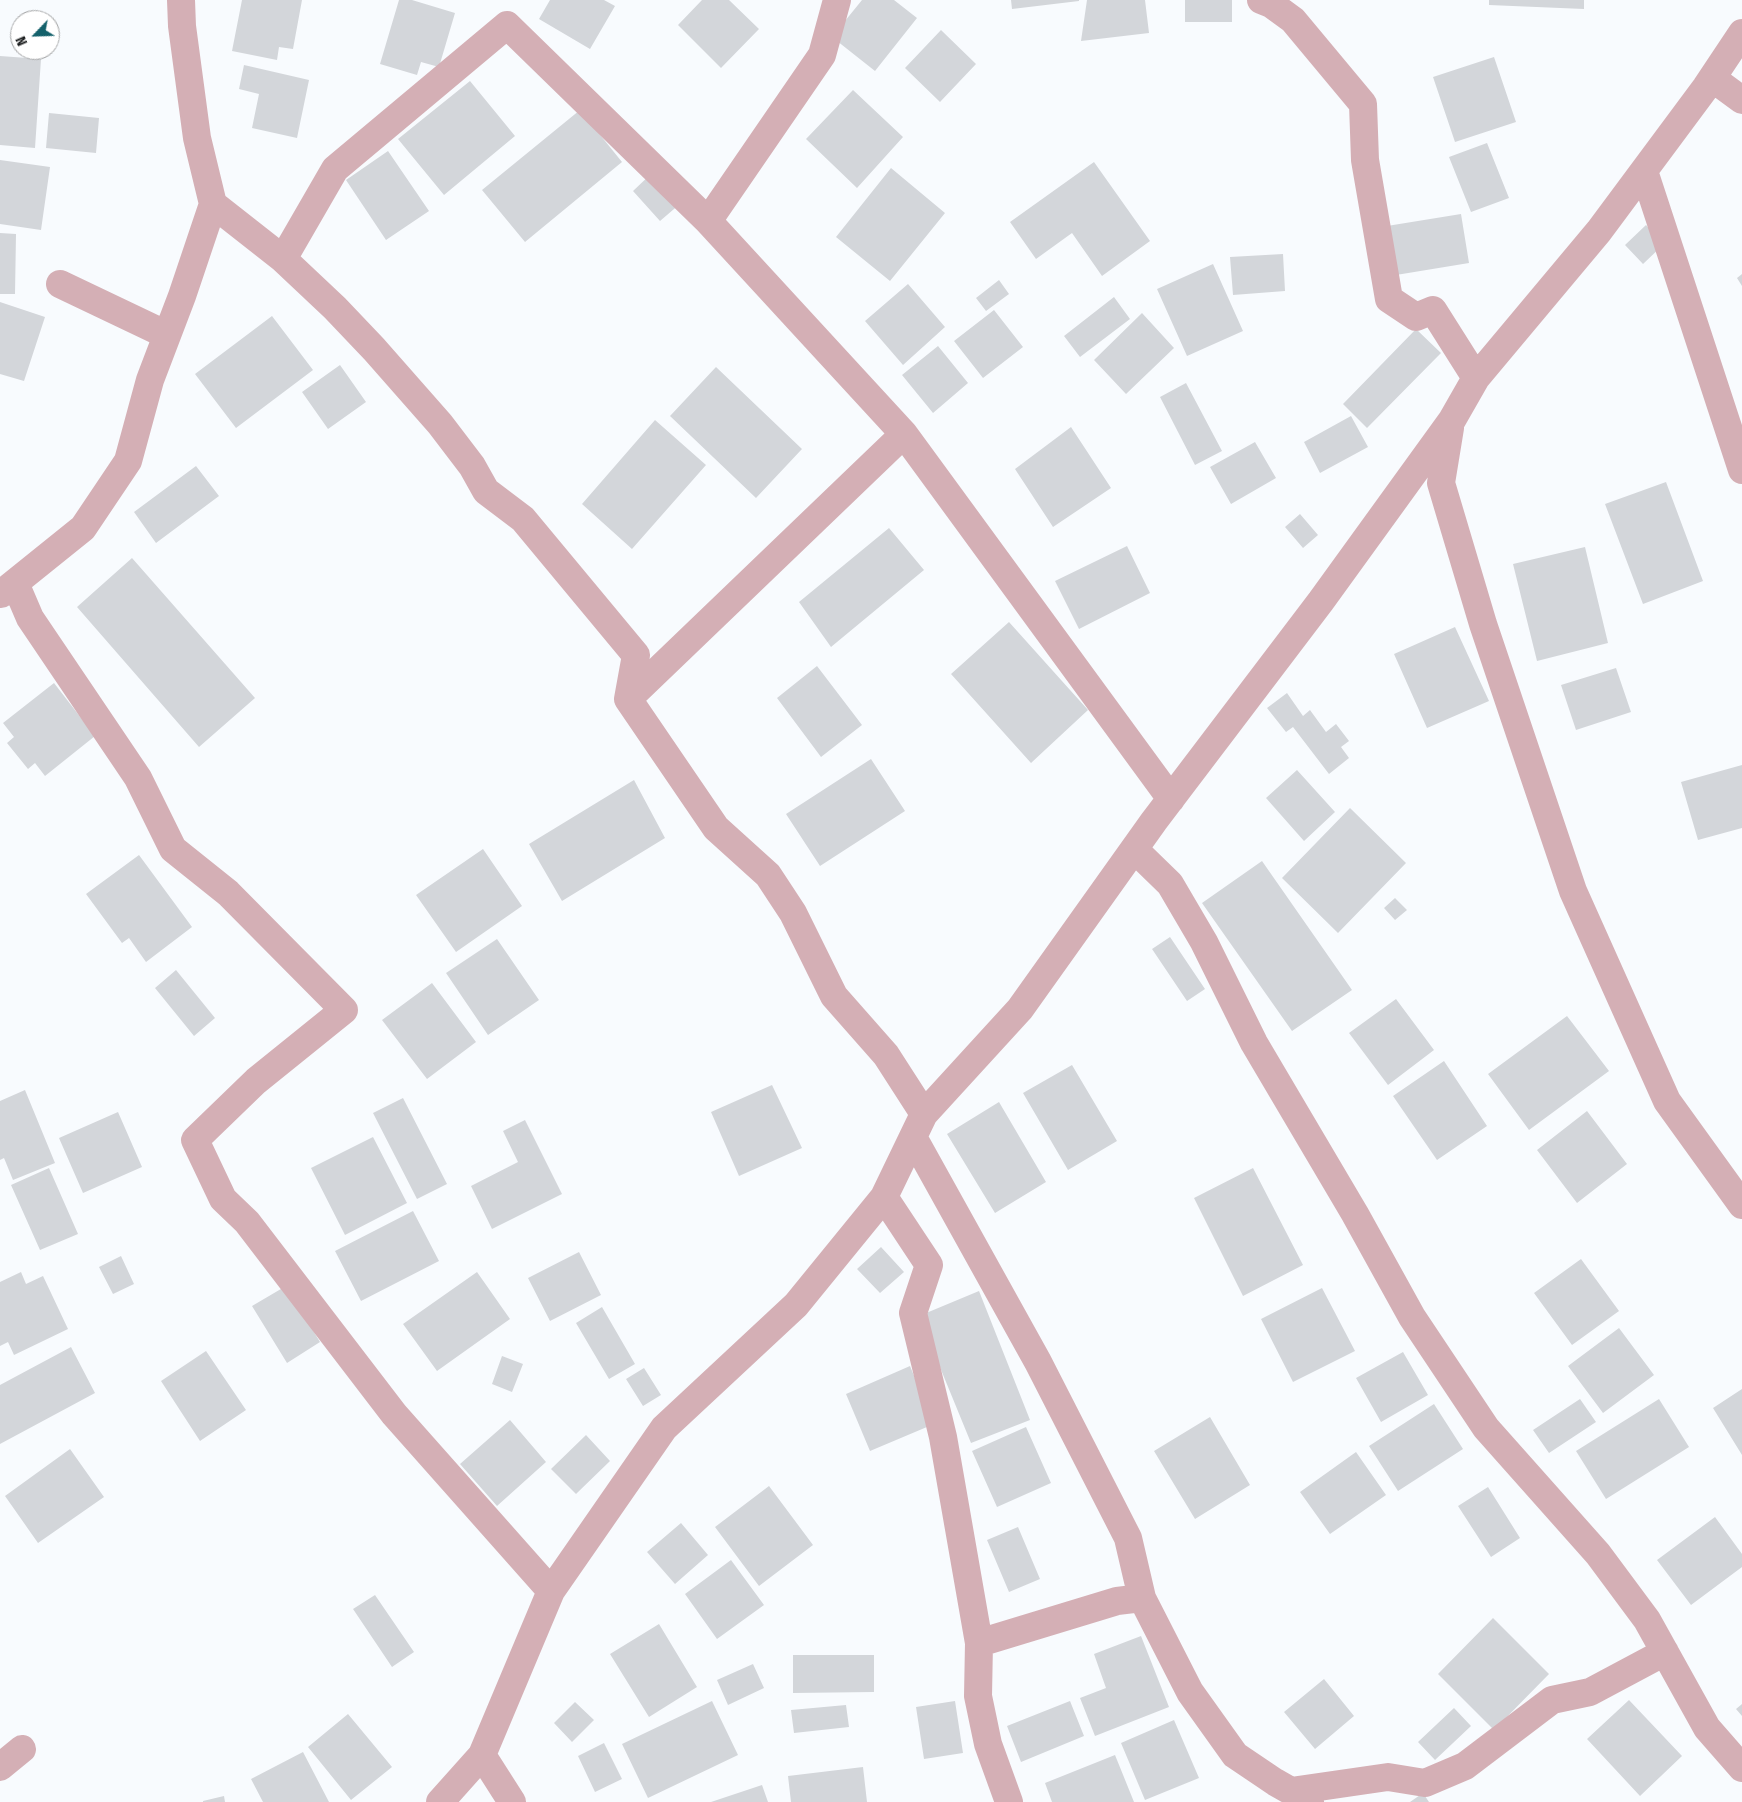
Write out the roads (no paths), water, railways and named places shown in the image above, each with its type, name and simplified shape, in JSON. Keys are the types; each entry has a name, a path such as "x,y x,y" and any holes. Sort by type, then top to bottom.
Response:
{"street":[{"path":"181,0 182,26 197,138 213,204 150,380 128,461 83,528 7,589 30,618 138,778 173,849 228,893 344,1010 256,1081 195,1140 223,1199 247,1222 394,1414 551,1591"},
{"path":"708,221 822,55 838,0"},
{"path":"1261,0 1271,4 1293,20 1363,104 1365,160 1389,299 1416,317 1433,310 1476,378"},
{"path":"283,259 335,169 507,25 708,221 904,434 1171,798"},
{"path":"440,1802 482,1755 551,1591 664,1428 796,1305 884,1197 919,1126 1020,1009 1171,798 1321,601 1452,420 1476,378 1599,231 1712,78 1742,32"},
{"path":"1712,78 1742,100"},
{"path":"1644,171 1742,470"},
{"path":"213,204 283,259 335,308 374,349 440,424 472,466 486,491 523,519 636,655 628,699 716,828 768,875 793,914 834,996 886,1055 919,1126 1128,1538 1142,1598 1190,1692 1235,1755 1301,1796 1388,1777 1425,1783 1465,1766 1552,1700 1590,1692 1665,1652"},
{"path":"60,284 167,335"},
{"path":"1452,420 1441,483 1482,624 1573,891 1667,1100 1738,1192"},
{"path":"628,699 904,434"},
{"path":"1134,849 1170,884 1204,942 1254,1043 1356,1214 1417,1325 1486,1428 1598,1554 1647,1620 1706,1728 1742,1768"},
{"path":"884,1197 929,1265 913,1313 943,1436 979,1643 978,1696 988,1744 1009,1802"},
{"path":"979,1643 1117,1602 1142,1598"},
{"path":"0,1767 22,1749"},
{"path":"482,1755 512,1802"}]}
